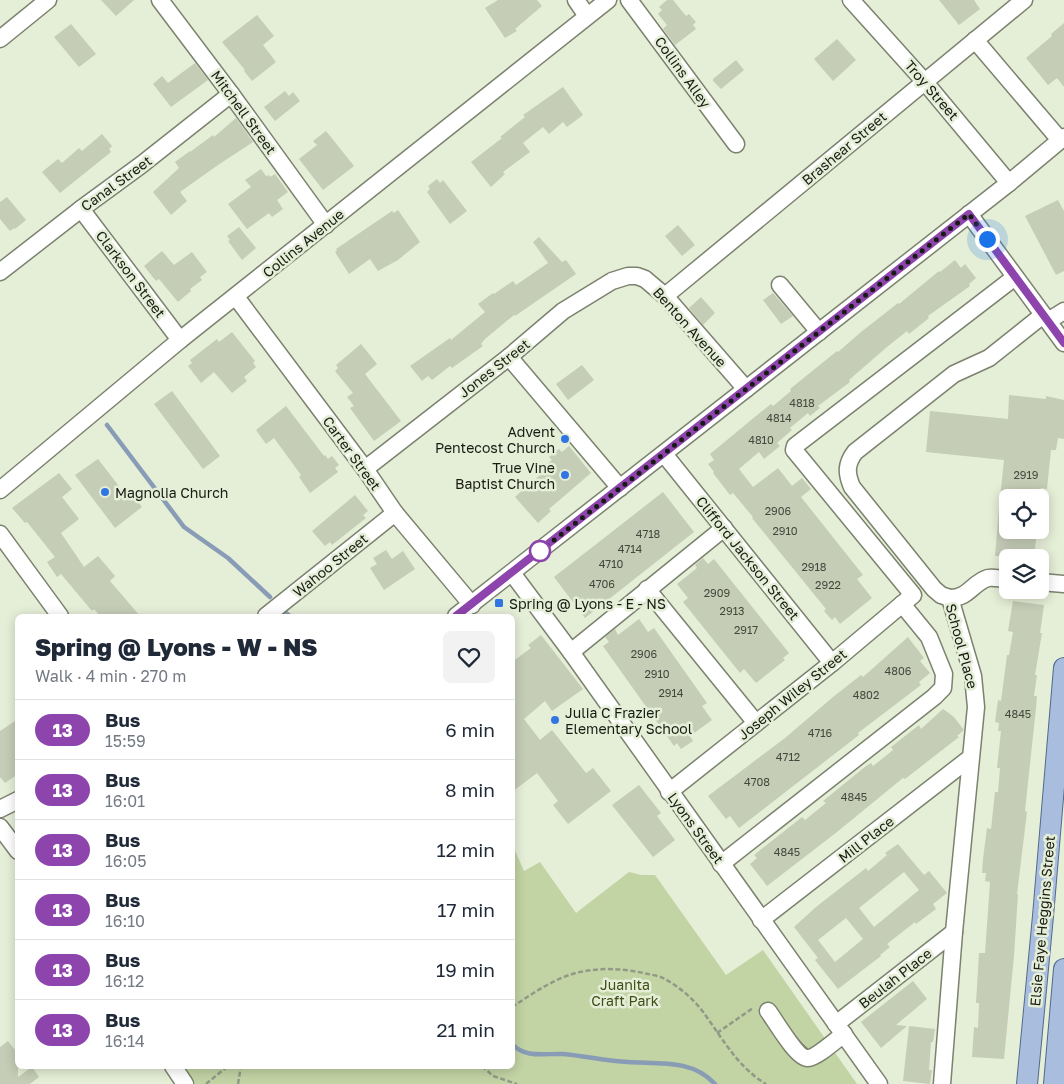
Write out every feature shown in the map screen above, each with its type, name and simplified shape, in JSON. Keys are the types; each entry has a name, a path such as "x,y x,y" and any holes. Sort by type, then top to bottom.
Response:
{"main road":[{"name":"Elsie Faye Heggins Street","path":"1027,1084 1061,745 1064,668"},
{"name":"Elsie Faye Heggins Street","path":"1054,1084 1063,1000 1064,969"}],"street":[{"path":"0,39 48,0"},
{"name":"Mitchell Street","path":"160,0 326,225"},
{"path":"576,0 587,16"},
{"name":"Collins Avenue","path":"0,490 180,340 608,0"},
{"name":"Collins Alley","path":"629,0 736,144"},
{"name":"Troy Street","path":"851,0 924,81 1009,182"},
{"name":"Brashear Street","path":"665,296 1024,0"},
{"path":"459,614 969,214 1062,138 975,40"},
{"name":"Canal Street","path":"0,272 231,94"},
{"name":"Clarkson Street","path":"81,209 180,340"},
{"path":"969,214 1064,343"},
{"name":"Benton Avenue","path":"628,276 637,276 645,279 665,296 746,389"},
{"name":"Jones Street","path":"364,469 509,357 563,312 612,281 628,276"},
{"path":"721,864 943,688 944,674 929,637 907,599 794,450 795,446 1015,277"},
{"path":"780,285 819,332"},
{"name":"Carter Street","path":"236,297 395,513 472,604"},
{"name":"School Place","path":"942,1084 976,694 973,676 950,598 941,595 934,589 852,487 847,476 848,464 855,452 954,374 989,358 1046,318 1064,311"},
{"path":"509,357 620,488"},
{"name":"Clifford Jackson Street","path":"664,454 832,663"},
{"name":"Wahoo Street","path":"269,614 395,513"},
{"path":"571,652 724,528"},
{"path":"0,534 59,614"},
{"name":"Lyons Street","path":"512,573 571,652 879,1084"},
{"path":"950,598 958,598 990,578 999,578"},
{"path":"1049,583 1064,584"},
{"path":"647,589 756,723"},
{"name":"Joseph Wiley Street","path":"669,792 832,663 907,599"},
{"name":"Mill Place","path":"761,920 970,758"},
{"path":"0,809 15,802"},
{"path":"0,827 15,846"},
{"name":"Beulah Place","path":"761,1009 802,1057 814,1056 840,1029 954,932"},
{"path":"1035,998 1063,1000"},
{"path":"175,1069 186,1084"}],"path":[{"path":"515,1005 556,980 589,970 628,969 662,977 688,995 705,1015 728,1050 757,1079 766,1084"},
{"path":"717,1033 761,1009"},
{"path":"206,1084 224,1069"},
{"path":"238,1084 240,1069"},
{"path":"485,1069 493,1076 517,1084"}],"green space":[{"name":"Juanita Craft Park","path":"515,851 524,871 540,862 576,913 629,872 641,875 655,875 726,975 763,950 857,1084 195,1084 184,1069 515,1069"}],"building":[{"path":"101,0 134,0 116,16"},
{"path":"498,0 537,0 542,6 515,29 517,31 505,38 485,8"},
{"path":"667,0 673,0 686,16 689,14 696,22 693,25 696,29 675,45 663,29 667,25 658,14 662,10 659,7"},
{"path":"939,0 974,0 980,9 959,25"},
{"path":"257,15 274,36 263,45 276,62 252,81 222,42"},
{"path":"1064,23 1064,87 1057,78 1048,85 1026,58"},
{"path":"71,24 96,54 79,67 54,37"},
{"path":"837,39 856,60 833,81 814,59"},
{"path":"736,60 744,70 721,89 713,79"},
{"path":"195,63 208,80 171,107 153,84 162,76 168,83"},
{"path":"563,87 583,115 567,127 563,122 549,134 543,127 523,143 530,152 503,172 505,174 491,187 471,162 502,138 500,137 525,117 523,115"},
{"path":"285,91 289,96 293,92 300,101 275,121 264,107"},
{"path":"236,118 253,142 180,192 187,201 171,215 153,192 179,168 175,162 213,135 214,137"},
{"path":"326,131 354,166 323,190 299,159 317,145 313,141"},
{"path":"102,134 112,146 109,149 111,152 60,193 42,172 58,159 62,163 79,148 82,151"},
{"path":"261,169 266,176 269,175 270,177 275,174 288,192 277,200 283,209 272,217 269,213 247,229 228,204 251,187 245,180"},
{"path":"437,179 440,183 443,180 467,211 450,224 427,192 430,189 428,186"},
{"path":"7,197 26,220 10,231 0,219 0,202"},
{"path":"1058,200 1064,211 1064,271 1056,275 1025,216"},
{"path":"398,210 420,242 398,260 378,271 370,259 349,274 335,252 337,251 336,249 392,211 394,213"},
{"path":"678,225 695,245 682,256 665,236"},
{"path":"239,227 256,248 242,260 228,241 230,240 227,236"},
{"path":"539,237 562,262 566,260 576,274 514,315 485,339 481,344 483,346 452,368 450,366 432,380 428,376 422,381 410,366 450,338 451,340 485,312 478,304 513,281 516,285 548,263 533,242"},
{"path":"162,251 174,265 192,252 207,272 200,277 202,280 178,302 159,279 156,281 144,266"},
{"path":"955,260 961,268 965,264 976,278 969,284 970,286 928,316 929,318 909,334 907,331 849,380 850,382 818,406 820,408 810,416 808,413 790,428 792,430 777,443 780,446 764,459 759,452 739,469 753,487 778,468 792,486 802,478 811,489 801,497 863,575 857,579 872,598 840,624 835,617 832,620 824,611 826,609 753,517 733,493 730,495 713,473 708,464 714,460 710,454 771,404 773,406 791,391 790,389 837,351"},
{"path":"773,293 793,316 781,324 763,300"},
{"path":"701,297 715,313 703,325 689,308"},
{"path":"232,332 255,361 253,363 256,367 244,377 247,381 232,393 214,372 201,383 188,366 192,363 190,360 217,339 219,342"},
{"path":"361,344 377,364 365,374 401,421 374,441 350,408 354,406 347,397 353,393 335,371 338,368 336,365"},
{"path":"582,365 594,380 568,400 556,384"},
{"path":"172,391 220,456 203,469 154,404"},
{"path":"1009,395 1046,399 1046,396 1064,400 1064,439 1058,438 1056,450 1051,450 1047,489 1001,489 1004,460 926,452 930,411 1008,419"},
{"path":"286,406 324,456 328,459 332,456 339,465 335,468 338,472 310,493 299,477 301,475 274,438 266,444 256,430"},
{"path":"569,446 591,473 549,509 551,511 538,523 515,497 541,474 538,471 552,460 549,457 559,449 562,452"},
{"name":"Magnolia Church","path":"98,459 125,494 129,490 142,507 115,528 75,475"},
{"path":"59,473 72,489 62,497 79,519 61,533 84,567 98,556 115,576 110,581 138,614 98,614 94,609 92,611 61,574 57,577 47,562 55,557 27,522 25,523 12,508"},
{"path":"663,492 694,532 585,618 554,577"},
{"path":"355,495 368,511 363,515 366,518 332,545 330,542 325,546 312,531"},
{"path":"999,508 999,539 1036,539 1035,549 999,549 999,556 995,556"},
{"path":"386,550 392,559 403,551 415,569 384,590 370,568 377,564 373,558"},
{"path":"703,558 708,564 714,559 789,653 783,658 785,660 756,683 744,669 740,673 683,602 688,598 677,584 697,568 695,565"},
{"path":"1013,601 1044,605 1040,633 1042,633 1035,675 1037,675 1034,696 1037,696 1025,811 1027,812 1017,894 1014,956 1004,1059 972,1057 974,1027 978,1028 979,1003 976,1003 979,953 985,953 990,882 985,881 986,873 982,873 983,859 987,828 991,829 995,792 998,792 1000,768 997,768 1001,731 998,731 999,723 995,722 998,700 1001,701 1007,655 1009,655 1013,632 1008,631"},
{"path":"639,619 648,632 654,628 707,703 702,706 712,720 690,736 693,741 681,749 677,743 674,746 603,646 609,642 605,637 615,629 618,635"},
{"path":"541,635 583,689 552,711 545,701 524,719 540,740 552,730 586,773 593,768 611,791 568,824 553,805 558,801 537,773 515,790 515,660 531,648 528,645"},
{"path":"908,637 924,658 920,661 930,673 919,682 921,685 739,828 730,816 726,819 708,796 785,738 861,675 863,677"},
{"path":"943,709 954,717 964,730 957,736 959,737 905,779 903,778 767,886 750,864 757,858 754,855 802,817 805,820 826,803 823,801 866,766 871,763 873,766 893,750 891,747 919,725 921,729"},
{"path":"15,721 15,776 5,783 0,777 0,731"},
{"path":"639,785 661,813 657,816 675,840 653,857 612,805"},
{"path":"898,844 924,875 929,871 947,893 933,904 936,909 916,924 915,922 887,944 890,947 881,956 838,989 815,960 818,958 794,927 816,907 866,868 868,871 887,855 885,853","holes":["904,872 919,890 874,927 859,908","846,918 863,939 835,962 818,940"]},
{"path":"913,981 927,999 896,1025 907,1026 881,1048 861,1022"},
{"path":"909,1026 935,1029 933,1042 931,1042 929,1070 932,1070 930,1084 903,1081"},
{"path":"8,1041 15,1050 15,1069 18,1069 18,1077 29,1069 33,1069 39,1077 30,1084 0,1084 0,1047"}],"waterway":[{"path":"107,425 184,527 228,558 270,597"},
{"path":"515,1047 523,1052 530,1053 563,1054 620,1061 674,1064 696,1070 715,1084"}],"bus line":[{"name":"13","path":"459,614 969,214 1064,343"}],"place":[{"name":"Advent Pentecost Church","path":"565,439"},
{"name":"True Vine Baptist Church","path":"565,475"},
{"name":"Magnolia Church","path":"105,492"},
{"name":"Spring @ Lyons - E - NS","path":"499,603"},
{"name":"Julia C Frazier Elementary School","path":"555,720"}],"route":[{"path":"540,551 969,214 987,239"}]}
